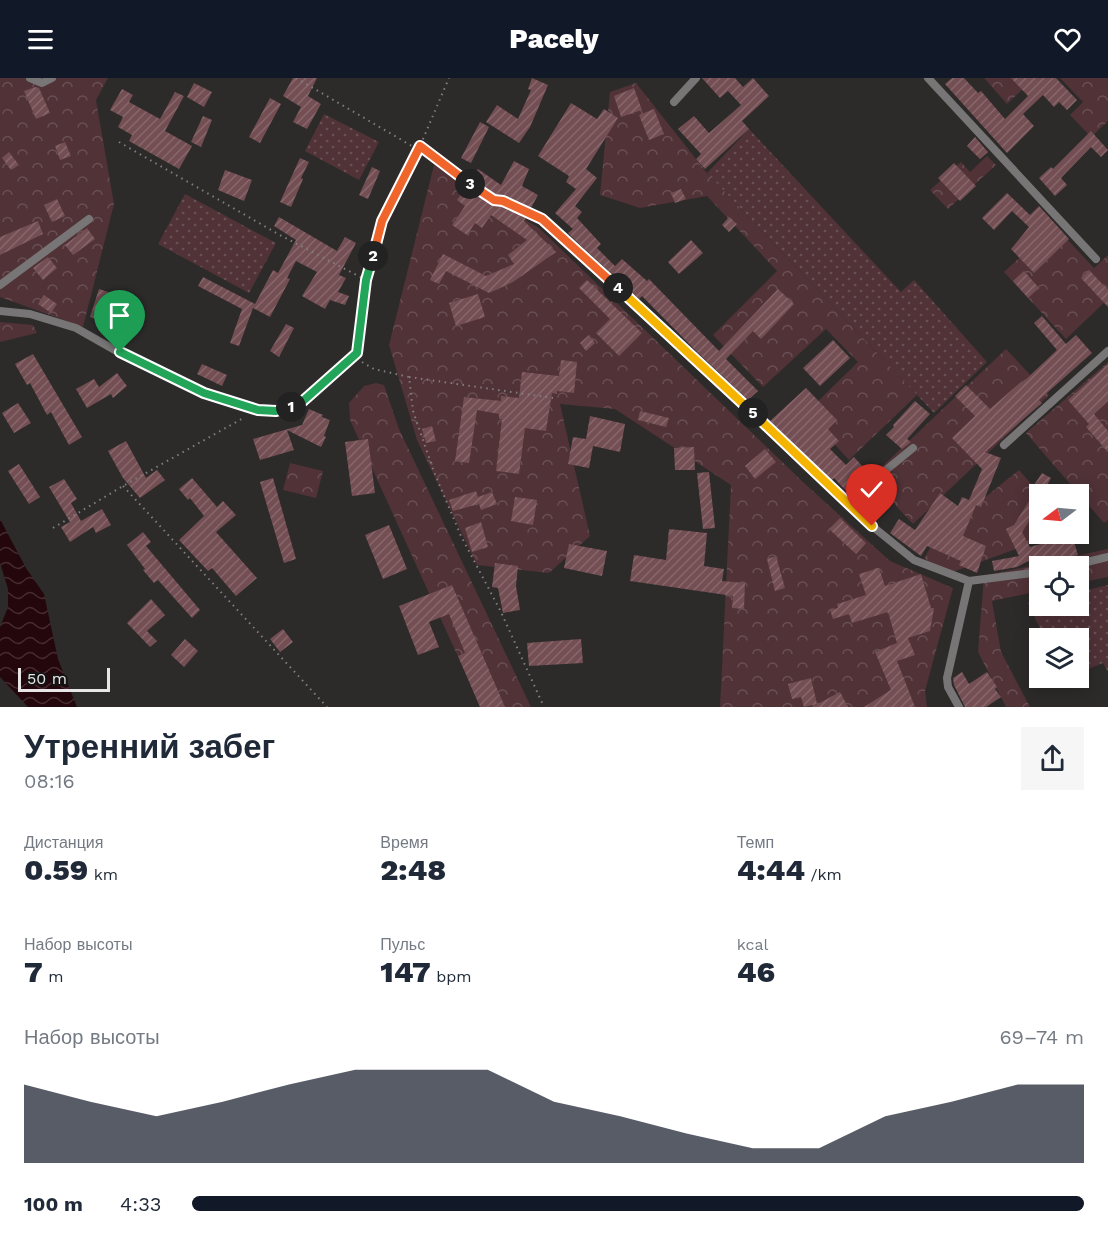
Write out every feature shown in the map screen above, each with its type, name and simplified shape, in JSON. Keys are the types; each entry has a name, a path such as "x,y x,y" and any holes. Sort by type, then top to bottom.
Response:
{"lane":[{"path":"30,78 42,83 52,78"},
{"path":"674,102 696,78"},
{"path":"928,78 1096,259"},
{"path":"0,285 89,219"},
{"path":"542,219 668,333 872,526 914,560 969,581 1029,573"},
{"path":"0,311 30,314 76,328 204,393 258,410 276,411 303,401 357,353"},
{"path":"1004,445 1108,351"},
{"path":"848,501 913,448"},
{"path":"1089,562 1108,557"},
{"path":"959,707 948,687 946,678 969,581"}],"path":[{"path":"296,78 418,147 494,200 503,201 542,219"},
{"path":"449,78 382,221 366,280 357,353 363,363 380,371 553,398"},
{"path":"119,142 278,234 366,280"},
{"path":"409,377 417,426 443,493 465,544 501,612 544,707"},
{"path":"53,528 258,410"},
{"path":"123,486 327,707"}],"green space":[{"path":"0,78 108,78 96,100 114,204 83,327 0,297"},
{"path":"984,78 1018,78 1026,86 1007,104"},
{"path":"1060,78 1108,78 1108,121 1091,137 1070,115 1083,102"},
{"path":"636,83 707,173 917,395 849,460 806,413 858,362 826,329 763,387 713,335 777,271 707,196 640,208 600,195 610,92"},
{"path":"324,114 379,142 359,180 305,151"},
{"path":"749,129 901,292 914,280 987,362 934,413 707,173"},
{"path":"987,156 996,165 948,209 930,190 961,162 970,172"},
{"path":"434,165 539,228 803,482 890,561 953,588 925,691 927,707 720,707 731,485 615,409 560,404 590,536 549,573 477,565 417,440 389,345"},
{"path":"185,194 276,243 249,293 158,244"},
{"path":"1044,235 1066,238 1094,268 1108,255 1108,299 1066,339 1004,272"},
{"path":"0,322 33,325 37,333 0,342"},
{"path":"1006,349 1049,395 913,524 870,478"},
{"path":"1108,362 1108,520 1104,523 1089,506 1089,484 1070,484 1026,433"},
{"path":"376,383 384,385 399,429 531,707 481,707 350,420 349,403 364,386"},
{"path":"290,463 323,471 316,498 283,490"},
{"path":"1019,470 1031,484 1029,484 1030,544 950,573 924,559 936,537"},
{"path":"1108,549 1108,577 1089,581 1089,556 1076,556"},
{"path":"1029,566 1029,593 992,601 1001,652 1030,707 1006,707 978,652 984,576"},
{"path":"1108,585 1108,672 1103,663 1089,669 1089,628 1040,628 1034,616 1089,616 1089,590"}],"water":[{"path":"0,519 26,568 44,594 58,659 77,707 28,707 0,677 0,627 8,607 8,589 0,563"}],"building":[{"path":"293,78 317,78 308,96 321,104 307,129 293,122 301,107 283,96"},
{"path":"532,78 548,85 530,127 519,143 486,122 497,105 518,119 531,90 528,89"},
{"path":"702,78 735,78 743,87 753,78 769,96 742,121 749,129 705,169 696,159 701,154 678,129 694,116 709,133 741,105 728,91 720,98"},
{"path":"952,78 964,78 978,93 981,91 1005,119 1028,96 1011,78 1056,78 1077,100 1067,110 1059,102 1054,107 1043,95 1023,114 1034,126 1007,153 945,84"},
{"path":"194,83 212,92 204,107 187,97"},
{"path":"39,88 50,113 36,119 24,91"},
{"path":"634,88 642,110 621,117 614,96"},
{"path":"122,89 133,95 129,102 160,119 175,92 184,96 165,131 192,146 179,169 129,141 132,135 118,127 123,117 110,110"},
{"path":"270,98 281,104 260,143 249,137"},
{"path":"571,103 597,119 604,109 618,118 586,169 597,178 575,206 582,212 577,218 601,244 597,248 615,266 622,259 647,281 649,279 719,351 778,289 794,304 761,339 753,331 726,359 758,391 748,400 642,296 639,299 577,242 568,233 573,229 555,213 576,189 566,182 569,176 538,156"},
{"path":"654,109 664,134 649,140 639,115"},
{"path":"203,116 212,120 201,147 191,142"},
{"path":"480,122 489,127 471,163 461,158"},
{"path":"1091,131 1108,150 1101,157 1091,147 1061,178 1067,185 1055,196 1039,178 1051,167 1053,169"},
{"path":"975,137 988,152 980,159 967,146"},
{"path":"65,142 71,156 60,160 55,146"},
{"path":"9,152 19,165 11,170 2,158"},
{"path":"300,158 309,162 291,207 280,202"},
{"path":"514,161 529,169 522,186 538,195 524,221 556,252 513,282 489,293 446,271 439,284 430,280 443,254 486,276 514,264 508,255 527,240 491,215 482,228 475,223 467,235 452,225 465,206 457,200 478,169 501,185"},
{"path":"954,163 976,186 960,201 938,178"},
{"path":"372,167 380,171 368,199 359,195"},
{"path":"225,170 252,180 244,201 218,190"},
{"path":"681,189 686,199 675,203 671,193"},
{"path":"1007,193 1030,215 1039,206 1069,239 1034,273 1011,249 1029,227 1012,211 994,230 982,218"},
{"path":"57,199 65,216 52,222 44,205"},
{"path":"279,217 337,251 345,237 356,243 339,275 346,278 338,292 349,296 345,305 330,300 325,309 302,296 317,272 296,261 287,278 290,279 270,317 253,308 239,346 230,343 242,309 198,286 203,277 255,304 273,270 278,273 296,240 274,226"},
{"path":"729,217 737,224 729,232 722,225"},
{"path":"38,221 43,234 0,255 0,237"},
{"path":"87,228 95,239 73,255 65,245"},
{"path":"691,240 703,253 679,274 668,262"},
{"path":"48,257 57,268 43,280 33,268"},
{"path":"1089,270 1108,290 1108,307 1081,278"},
{"path":"1024,271 1039,288 1028,298 1013,281"},
{"path":"587,280 642,333 619,356 596,333 610,319 579,288"},
{"path":"99,289 114,294 109,307 128,313 119,338 104,332 108,323 90,317"},
{"path":"478,294 485,317 456,326 449,303"},
{"path":"44,295 57,304 51,313 38,304"},
{"path":"1042,316 1066,344 1076,335 1092,353 1039,400 1042,403 985,452 1001,458 981,507 976,505 963,536 986,546 977,573 959,565 961,561 927,546 921,556 890,533 899,519 915,530 940,493 958,506 962,497 969,500 982,469 952,438 975,416 955,396 966,385 990,409 1023,382 1057,350 1034,323"},
{"path":"286,324 294,328 279,357 270,351"},
{"path":"589,335 595,343 586,351 580,343"},
{"path":"833,340 850,358 820,386 803,368"},
{"path":"33,354 82,437 69,445 51,412 47,415 30,383 27,385 15,364"},
{"path":"561,360 577,362 574,393 557,391 557,394 552,393 546,431 525,428 519,474 496,471 502,419 499,419 499,414 477,410 469,463 455,461 464,397 501,401 501,396 519,398 522,372 559,376"},
{"path":"202,364 227,375 222,386 197,374"},
{"path":"1108,364 1108,401 1094,414 1108,431 1108,452 1086,427 1089,424 1068,400"},
{"path":"117,373 127,386 113,398 111,394 87,408 76,389 94,379 99,387"},
{"path":"806,388 837,420 828,429 839,441 830,449 846,465 854,457 865,469 854,480 856,482 847,492 770,421"},
{"path":"915,401 930,414 907,439 911,442 902,449 886,435"},
{"path":"18,403 31,423 14,433 2,413"},
{"path":"309,409 330,420 321,447 287,430 294,450 260,460 253,439 302,425"},
{"path":"640,411 669,418 666,427 638,420"},
{"path":"590,416 625,424 620,452 593,446 589,468 568,464 573,437 586,439"},
{"path":"432,426 436,441 426,443 422,429"},
{"path":"368,439 375,493 352,496 345,442"},
{"path":"126,441 146,478 157,470 165,480 140,498 123,478 108,451"},
{"path":"694,447 695,470 675,470 674,448"},
{"path":"765,449 776,462 755,479 745,466"},
{"path":"19,464 40,497 29,504 8,471"},
{"path":"709,472 715,528 703,529 697,473"},
{"path":"1042,473 1051,478 1048,484 1035,484"},
{"path":"192,478 217,507 223,501 236,515 216,532 257,578 236,596 212,568 208,571 179,540 204,516 190,498 188,500 179,489"},
{"path":"273,478 296,559 284,563 260,482"},
{"path":"64,479 77,499 71,503 81,521 102,509 111,525 96,533 93,527 70,542 61,527 70,522 49,487"},
{"path":"476,491 478,497 492,492 497,504 481,510 479,504 453,511 449,500"},
{"path":"874,495 887,508 874,520 861,507"},
{"path":"515,497 537,500 533,525 511,521"},
{"path":"1029,501 1029,522 1022,532 1030,547 1040,544 1075,544 1078,555 1029,556 1029,561 1017,567 994,571 992,561 1019,556 1006,529 1014,525"},
{"path":"840,518 866,543 856,554 829,529"},
{"path":"481,522 488,547 472,552 465,528"},
{"path":"389,525 407,569 383,579 365,535"},
{"path":"669,529 707,533 704,566 724,569 722,581 745,583 744,609 732,608 733,596 630,581 634,555 666,560"},
{"path":"143,532 151,542 146,546 200,610 192,618 158,580 154,583 127,545"},
{"path":"569,544 607,551 602,576 564,568"},
{"path":"776,556 785,588 775,591 767,559"},
{"path":"495,563 518,566 516,586 520,610 503,613 498,588 492,587"},
{"path":"879,568 885,586 921,574 931,608 934,608 930,631 908,638 915,655 897,661 915,707 864,707 891,690 875,652 897,643 888,612 852,623 849,614 833,619 830,610 838,608 837,604 866,595 859,574"},
{"path":"452,585 505,707 480,707 458,656 465,653 449,614 429,622 439,647 418,655 399,606"},
{"path":"151,599 165,615 147,631 157,641 150,647 127,623"},
{"path":"283,629 293,642 280,652 270,639"},
{"path":"185,639 198,651 184,667 171,655"},
{"path":"581,639 583,663 529,666 527,643"},
{"path":"962,672 969,684 987,672 1001,697 986,707 965,707 953,678"},
{"path":"811,678 817,704 804,707 801,697 792,699 788,684"},
{"path":"840,692 848,707 812,707"}],"route":[{"path":"120,352 204,393 258,410 276,411 303,401 357,353 366,280 382,221 420,146 494,200 503,201 542,219 668,333 872,526"}]}
